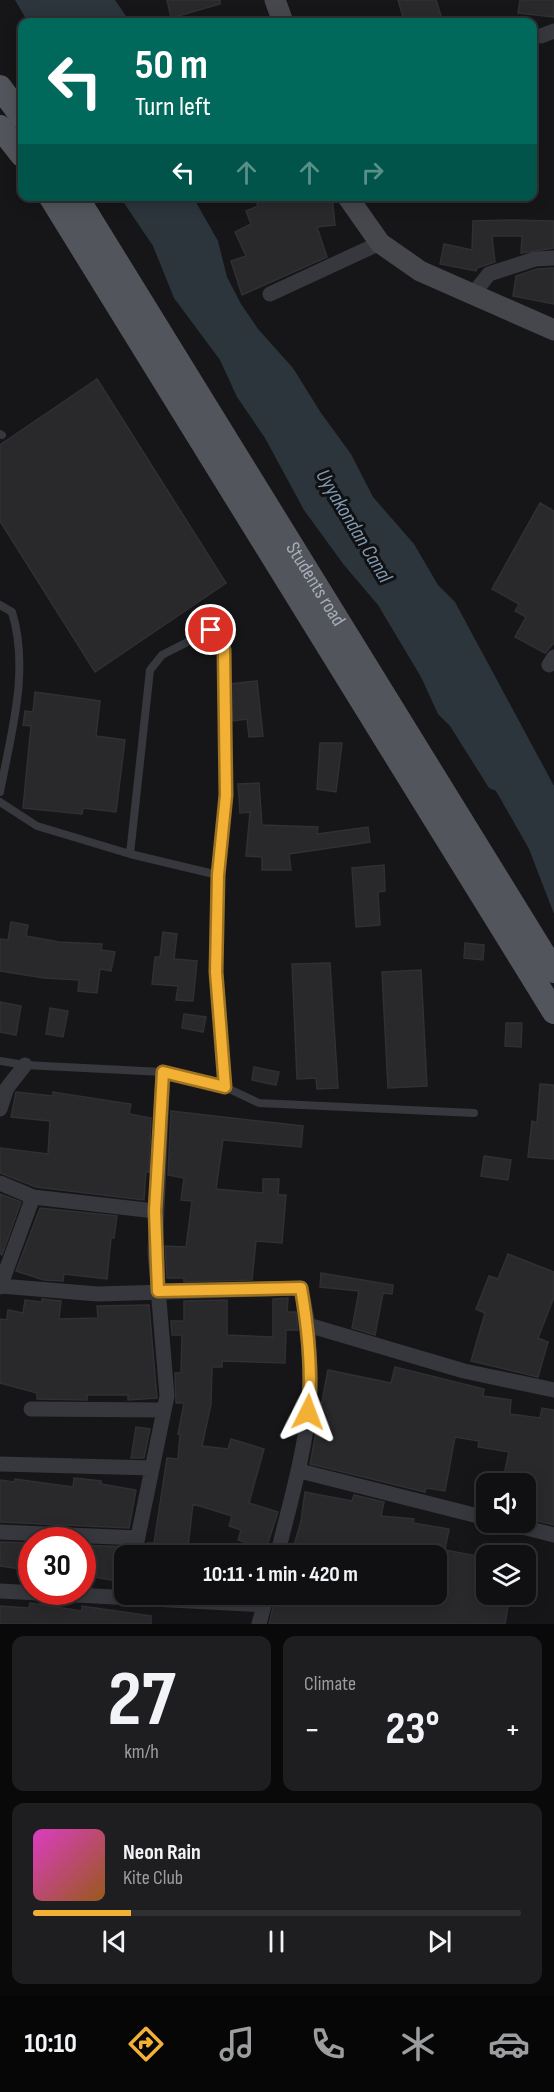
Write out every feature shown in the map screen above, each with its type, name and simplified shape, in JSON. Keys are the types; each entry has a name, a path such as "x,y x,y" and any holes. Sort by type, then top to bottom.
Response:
{"main road":[{"path":"0,87 18,112"},
{"path":"0,127 18,150"},
{"path":"0,140 18,152"},
{"path":"53,201 554,1012"},
{"name":"Students road","path":"79,201 554,971"}],"street":[{"path":"275,0 282,18"},
{"path":"351,201 380,243 420,271 554,330"},
{"path":"270,294 380,243"},
{"path":"473,294 489,274 535,259 554,258"},
{"path":"0,1108 7,1088 25,1065"},
{"path":"136,1545 167,1396 158,1291 155,1211 163,1072"},
{"path":"0,1183 33,1197 155,1211"},
{"path":"33,1197 0,1286 98,1294 301,1288 308,1325 310,1396 300,1471 280,1545"},
{"path":"308,1325 464,1371 554,1390"},
{"path":"31,1409 164,1410"},
{"path":"0,1464 152,1468"},
{"path":"300,1471 476,1515"},
{"path":"536,1530 554,1535"},
{"path":"0,1532 138,1538"},
{"path":"0,1591 114,1596"},
{"path":"259,1624 264,1605"}],"lane":[{"path":"0,605 12,612 18,631 19,692 0,792"},
{"path":"130,854 150,670 162,655 211,630 220,636 224,650 226,795 218,875 216,972 225,1087"},
{"path":"0,801 37,826 130,854 218,875"},
{"path":"0,1061 25,1065 163,1072 225,1087 259,1103 474,1113"}],"water":[{"path":"15,0 115,0 127,18 26,18"},
{"name":"Uyyakondan Canal","path":"123,201 195,201 218,241 227,277 241,304 258,329 293,368 321,413 351,454 373,497 414,544 438,585 455,602 554,786 554,914 529,849 496,791 489,788 450,726 438,714 421,677 378,605 344,565 304,510 265,438 237,397 220,360 174,298 153,246"}],"building":[{"path":"167,0 220,0 220,4 171,18"},
{"path":"398,0 436,0 442,18 403,18"},
{"path":"520,0 554,0 554,17 518,13"},
{"path":"256,201 333,201 335,225 317,227 327,257 242,295 231,261 246,256 235,232 251,224 246,211 258,206"},
{"path":"473,221 554,221 554,248 521,253 522,236 492,236 495,262 477,268 476,271 440,264 444,244 472,250"},
{"path":"554,268 554,304 513,296 516,276 537,269"},
{"path":"97,379 226,583 95,672 0,521 0,445"},
{"path":"540,503 554,511 554,643 545,653 515,637 526,617 515,611 519,604 492,589"},
{"path":"257,681 263,736 249,737 247,719 233,721 230,684"},
{"path":"35,692 100,701 96,736 125,740 116,812 83,808 82,814 23,808 31,726 23,725 25,711 33,712"},
{"path":"320,743 342,743 336,792 317,789"},
{"path":"259,783 262,825 318,827 317,834 368,827 370,842 289,854 291,870 262,870 262,857 246,856 250,812 240,813 238,784"},
{"path":"384,865 385,891 378,892 380,925 356,927 352,868"},
{"path":"11,922 28,925 26,936 59,942 102,944 101,950 115,952 111,971 100,969 97,993 78,991 79,980 44,978 0,971 0,939 8,940"},
{"path":"163,932 177,934 174,959 197,961 193,1001 176,1000 178,986 152,984 155,957 160,957"},
{"path":"465,943 484,945 483,960 464,958"},
{"path":"330,963 338,1088 317,1089 316,1078 297,1079 292,964"},
{"path":"421,970 427,1086 388,1088 382,972"},
{"path":"0,1002 21,1006 16,1035 0,1032"},
{"path":"50,1008 68,1011 63,1037 46,1034"},
{"path":"184,1014 206,1017 203,1032 182,1028"},
{"path":"506,1023 522,1023 521,1047 505,1046"},
{"path":"254,1067 279,1072 276,1085 252,1080"},
{"path":"540,1084 554,1085 554,1159 528,1157 532,1121 537,1123"},
{"path":"16,1092 53,1096 53,1092 131,1104 129,1114 151,1118 149,1172 146,1172 144,1200 36,1187 0,1173 0,1148 48,1154 50,1121 11,1117"},
{"path":"171,1111 303,1126 301,1147 223,1140 216,1189 263,1193 263,1179 279,1179 278,1195 286,1195 282,1243 256,1241 252,1280 184,1282 184,1278 167,1278 165,1246 186,1247 192,1201 181,1200 184,1178 168,1175"},
{"path":"484,1156 511,1160 508,1180 481,1176"},
{"path":"0,1194 21,1202 2,1255 0,1254"},
{"path":"40,1208 117,1216 114,1238 111,1238 107,1279 64,1274 63,1281 44,1280 16,1271"},
{"path":"508,1254 554,1272 554,1297 538,1338 548,1342 538,1377 471,1361 485,1313 476,1309 489,1276 498,1279"},
{"path":"321,1273 393,1285 392,1294 383,1293 375,1335 352,1328 359,1291 320,1287"},
{"path":"288,1298 287,1312 296,1312 298,1330 286,1330 285,1363 222,1361 222,1367 212,1367 211,1404 202,1446 228,1449 231,1439 264,1449 249,1503 278,1512 267,1545 254,1545 238,1540 241,1530 229,1526 232,1516 193,1504 188,1545 147,1545 147,1543 154,1543 167,1458 178,1459 180,1434 178,1434 184,1403 176,1403 175,1373 181,1373 182,1335 172,1335 171,1321 184,1321 184,1301 227,1300 227,1335 273,1337 273,1299"},
{"path":"42,1299 61,1301 59,1319 98,1318 97,1306 149,1305 157,1398 128,1400 128,1395 87,1395 87,1400 37,1399 37,1393 0,1383 0,1319 7,1320 8,1310 23,1313 25,1300 42,1302"},
{"path":"395,1367 484,1389 483,1396 511,1400 510,1414 540,1418 542,1408 554,1410 554,1525 536,1521 536,1473 504,1473 509,1452 478,1447 479,1441 455,1437 445,1491 426,1488 425,1492 310,1464 328,1370 391,1383"},
{"path":"136,1427 150,1429 144,1458 131,1458"},
{"path":"74,1478 101,1481 101,1484 136,1490 129,1528 0,1522 0,1480 14,1482 15,1479 73,1487"},
{"path":"305,1492 352,1501 354,1495 384,1502 381,1516 414,1519 413,1523 449,1529 446,1545 294,1545 301,1521"},
{"path":"0,1542 18,1543 18,1569 0,1566"},
{"path":"96,1546 114,1546 114,1580 96,1577"},
{"path":"447,1550 476,1556 476,1605 508,1605 505,1624 269,1624 273,1605 447,1605"},
{"path":"30,1605 43,1605 82,1611 82,1606 151,1616 151,1624 0,1624 0,1606 29,1608"}],"route":[{"path":"211,630 220,636 224,650 226,795 218,875 216,972 221,1070 225,1087 163,1072 155,1211 158,1291 301,1288 308,1325 310,1396 308,1412"}]}
